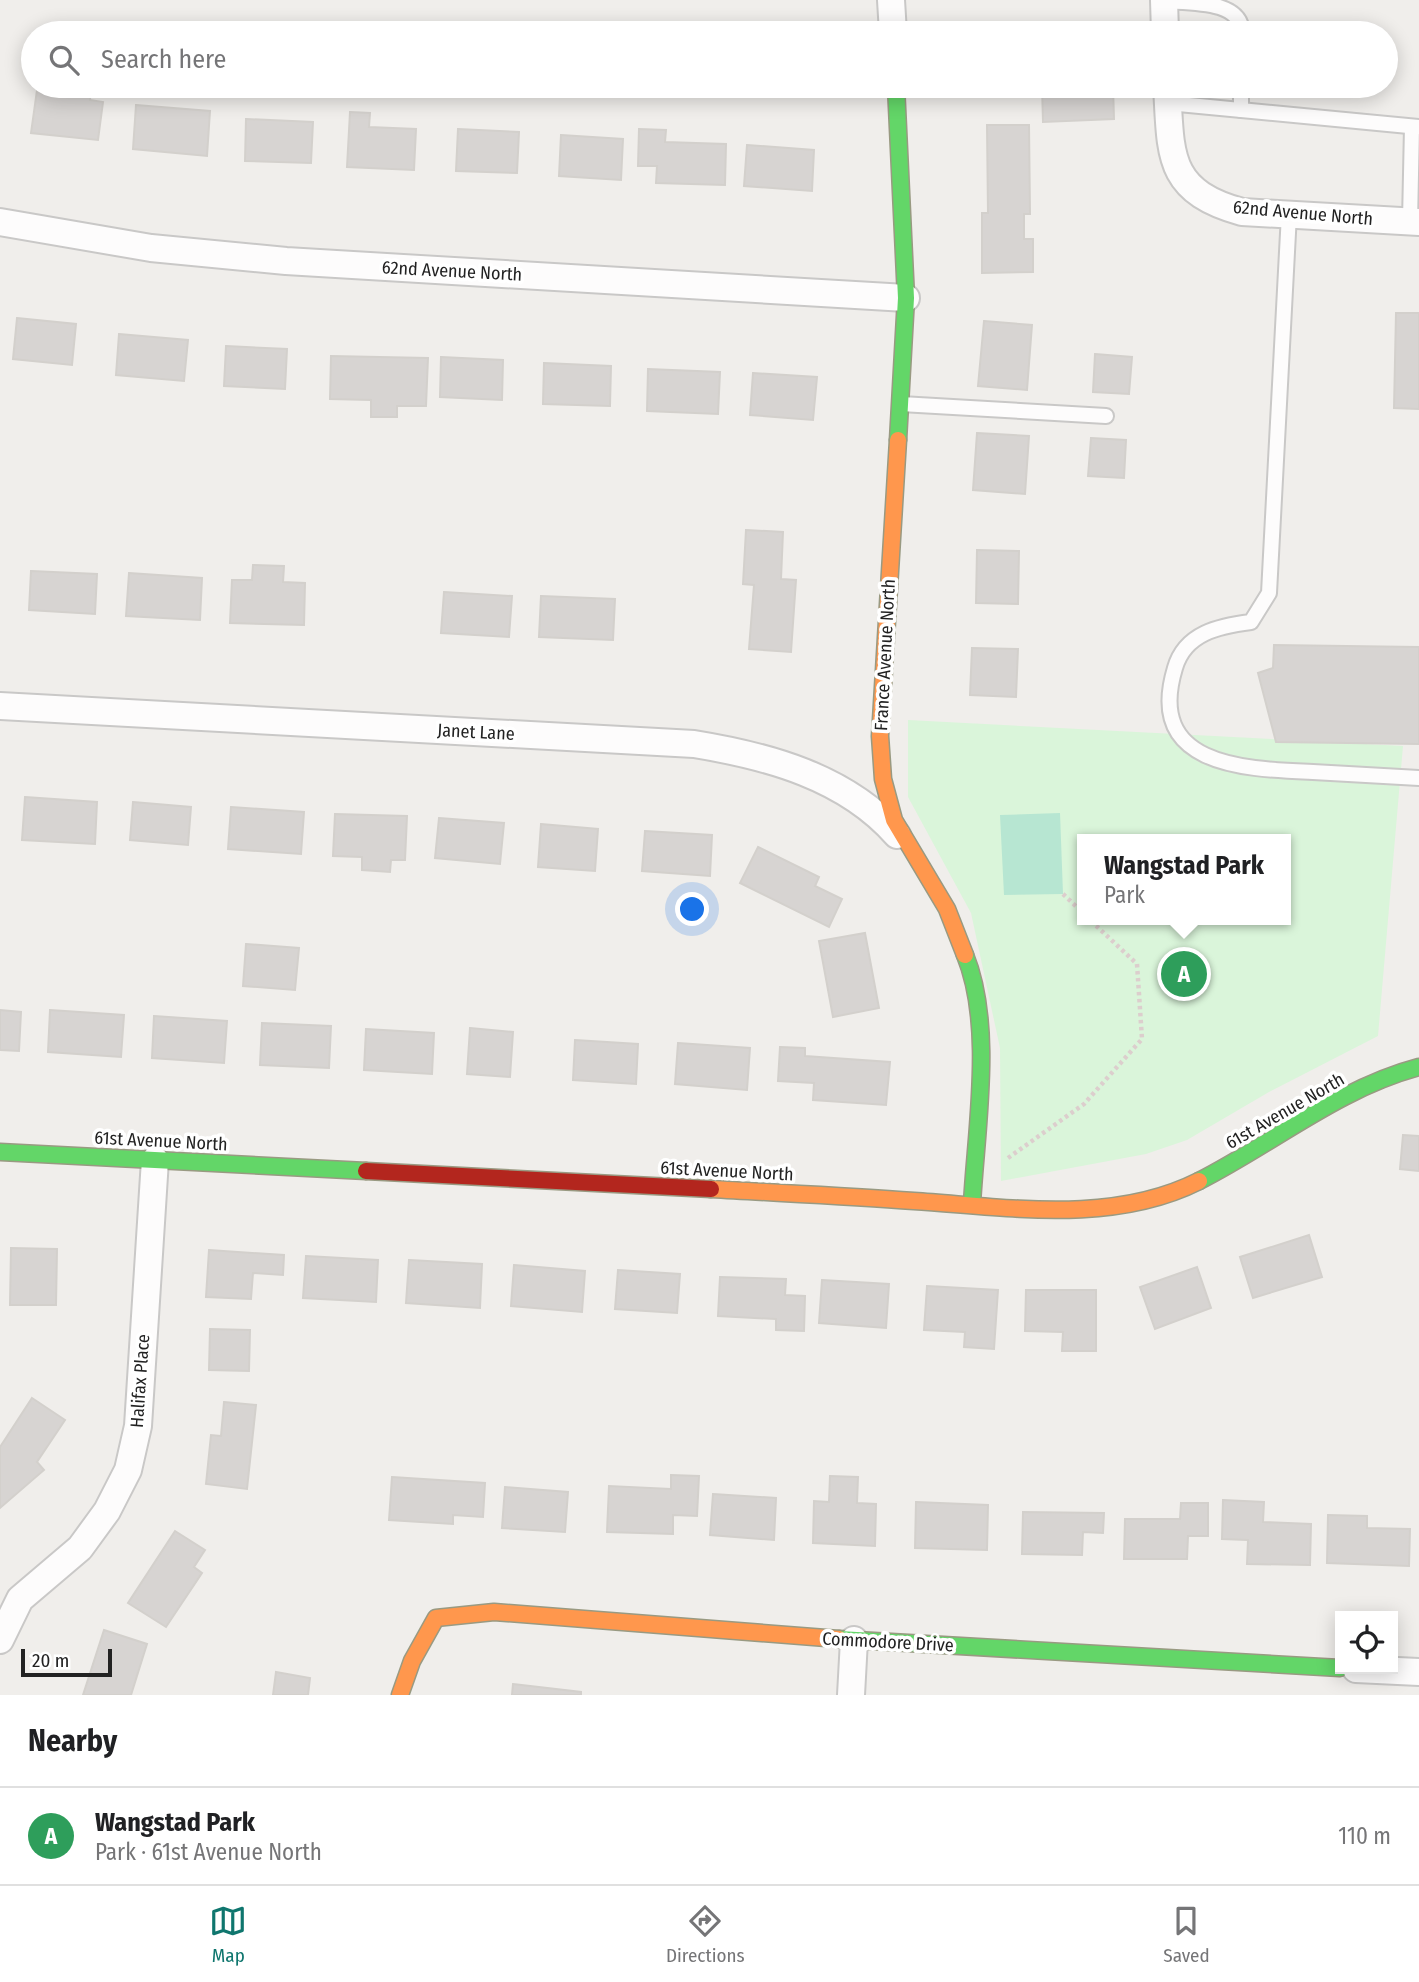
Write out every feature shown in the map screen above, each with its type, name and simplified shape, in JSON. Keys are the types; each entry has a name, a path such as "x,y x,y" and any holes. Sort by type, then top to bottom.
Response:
{"street":[{"path":"891,0 892,21"},
{"path":"1164,1 1165,21"},
{"name":"France Avenue North","path":"896,98 906,298 880,736 883,779 894,820 947,909 968,964 979,1020 972,1204"},
{"name":"62nd Avenue North","path":"1168,98 1170,143 1177,168 1192,190 1215,204 1242,212 1414,221"},
{"name":"62nd Avenue North","path":"0,222 151,248 286,261 906,298"},
{"name":"Janet Lane","path":"0,706 694,744 739,751 804,771 855,799 889,825 917,858"},
{"name":"61st Avenue North","path":"0,1152 1054,1210 1119,1206 1183,1189 1242,1159 1337,1100 1396,1073 1419,1067"},
{"name":"Halifax Place","path":"0,1640 10,1597 80,1548 107,1511 128,1470 138,1426 155,1160"},
{"name":"Commodore Drive","path":"400,1695 412,1661 436,1618 494,1612 854,1640 1335,1668"},
{"path":"851,1695 854,1640"},
{"path":"1398,1671 1419,1672"}],"lane":[{"path":"1164,1 1223,4 1235,12 1240,21"},
{"path":"1186,98 1241,110 1416,127 1414,221"},
{"path":"1241,98 1241,110"},
{"path":"1289,214 1269,593 1251,622 1221,626 1193,639 1176,663 1169,688 1172,718 1186,743 1209,760 1244,769 1419,778"},
{"path":"899,403 1107,416"}],"path":[{"path":"1063,894 1077,907"},
{"path":"1008,1158 1084,1104 1142,1039 1137,964 1095,925"}],"green space":[{"path":"908,720 1403,746 1378,1036 1269,1092 1187,1140 1146,1154 1001,1181 1000,1048 971,913 908,797"},
{"path":"1060,813 1063,894 1004,895 1000,815"}],"building":[{"path":"36,98 90,98 103,102 98,140 31,133"},
{"path":"1042,98 1113,98 1114,119 1043,122"},
{"path":"136,105 210,111 207,156 133,149"},
{"path":"350,112 370,113 369,127 416,129 414,170 347,167"},
{"path":"246,119 313,122 311,163 245,161"},
{"path":"987,125 1029,125 1030,214 1024,214 1024,239 1033,239 1033,272 982,273 982,213 988,213"},
{"path":"458,129 519,132 517,173 456,171"},
{"path":"639,129 666,130 665,142 726,144 725,185 656,183 657,166 638,166"},
{"path":"561,135 623,139 621,180 559,176"},
{"path":"747,145 814,150 812,191 744,186"},
{"path":"1396,313 1419,313 1419,409 1394,408"},
{"path":"17,318 76,324 72,365 13,359"},
{"path":"984,321 1032,325 1027,390 978,386"},
{"path":"119,334 188,340 184,381 116,375"},
{"path":"226,346 287,349 285,389 224,386"},
{"path":"1095,354 1132,357 1129,394 1093,392"},
{"path":"331,356 428,358 426,406 397,406 397,417 371,417 371,400 330,399"},
{"path":"441,357 503,360 502,400 440,397"},
{"path":"544,363 611,366 610,406 543,404"},
{"path":"648,369 720,372 718,414 647,411"},
{"path":"753,373 817,377 813,420 750,415"},
{"path":"977,433 1029,436 1025,494 973,490"},
{"path":"1091,438 1126,440 1124,478 1088,476"},
{"path":"746,530 783,532 781,579 796,580 791,652 749,649 754,585 743,584"},
{"path":"977,550 1019,551 1018,604 976,603"},
{"path":"253,565 284,566 283,582 305,583 304,625 230,623 232,580 252,580"},
{"path":"31,571 97,574 95,614 29,610"},
{"path":"129,573 202,578 200,620 126,616"},
{"path":"444,592 512,596 509,637 441,633"},
{"path":"541,596 615,599 613,640 539,637"},
{"path":"1274,645 1419,647 1419,744 1276,742 1258,673 1273,668"},
{"path":"972,648 1018,649 1016,697 970,695"},
{"path":"25,797 97,802 95,844 22,840"},
{"path":"133,802 191,807 188,845 130,840"},
{"path":"231,807 304,812 301,854 228,849"},
{"path":"335,814 407,816 405,860 391,860 390,872 362,870 362,857 333,856"},
{"path":"439,818 504,823 500,864 435,858"},
{"path":"541,824 598,829 595,871 538,867"},
{"path":"645,831 712,835 710,876 642,871"},
{"path":"758,847 819,877 815,886 842,899 829,927 740,883"},
{"path":"865,933 879,1008 833,1017 819,941"},
{"path":"246,944 299,948 295,990 243,986"},
{"path":"0,1010 21,1012 19,1051 0,1050"},
{"path":"50,1010 124,1015 121,1057 48,1052"},
{"path":"154,1016 227,1021 224,1063 152,1058"},
{"path":"262,1023 331,1026 329,1068 260,1065"},
{"path":"470,1028 513,1032 510,1077 467,1074"},
{"path":"366,1029 434,1033 432,1074 364,1070"},
{"path":"575,1040 638,1044 636,1084 573,1080"},
{"path":"678,1043 750,1048 747,1090 675,1084"},
{"path":"780,1047 805,1048 805,1056 890,1062 886,1105 813,1100 814,1083 778,1081"},
{"path":"1403,1135 1419,1136 1419,1171 1400,1169"},
{"path":"1309,1235 1322,1277 1253,1298 1240,1257"},
{"path":"11,1248 57,1249 56,1305 10,1305"},
{"path":"209,1250 284,1255 283,1275 253,1273 251,1299 206,1297"},
{"path":"306,1256 378,1260 376,1302 303,1298"},
{"path":"409,1260 482,1264 480,1308 406,1303"},
{"path":"514,1265 585,1271 582,1312 511,1306"},
{"path":"1197,1267 1211,1308 1155,1329 1140,1287"},
{"path":"618,1270 680,1274 677,1313 615,1309"},
{"path":"720,1277 786,1279 785,1295 805,1296 804,1331 776,1330 776,1319 718,1316"},
{"path":"822,1280 889,1284 886,1328 819,1323"},
{"path":"927,1286 998,1290 994,1349 964,1347 965,1332 924,1330"},
{"path":"1026,1290 1096,1290 1096,1351 1062,1351 1063,1332 1025,1331"},
{"path":"210,1329 250,1330 249,1371 209,1370"},
{"path":"32,1398 65,1420 37,1462 44,1470 0,1508 0,1447"},
{"path":"224,1402 256,1405 247,1489 206,1484 211,1435 221,1436"},
{"path":"671,1475 699,1476 697,1516 673,1515 673,1534 607,1532 609,1486 671,1489"},
{"path":"830,1476 858,1477 857,1503 876,1504 875,1546 813,1543 814,1501 829,1502"},
{"path":"392,1477 485,1483 483,1517 453,1515 453,1524 389,1520"},
{"path":"505,1487 568,1492 565,1532 502,1528"},
{"path":"713,1494 776,1498 774,1540 710,1535"},
{"path":"1223,1500 1264,1502 1263,1522 1311,1524 1310,1565 1247,1564 1248,1540 1222,1539"},
{"path":"916,1502 988,1505 987,1550 915,1548"},
{"path":"1181,1503 1208,1503 1208,1536 1188,1536 1187,1559 1124,1559 1125,1519 1180,1519"},
{"path":"1023,1512 1104,1513 1103,1533 1083,1532 1082,1555 1022,1554"},
{"path":"1328,1515 1367,1516 1367,1528 1410,1529 1409,1566 1327,1563"},
{"path":"175,1531 205,1550 194,1567 202,1573 166,1627 128,1603"},
{"path":"104,1630 147,1644 131,1695 83,1695"},
{"path":"276,1672 310,1678 308,1695 273,1695"},
{"path":"513,1684 581,1692 581,1695 512,1695"}],"traffic: fast":[{"path":"897,98 906,298 898,440"},
{"path":"965,955 974,983 981,1045 972,1204"},
{"path":"1199,1181 1361,1088 1419,1067"},
{"path":"0,1152 366,1171"},
{"path":"839,1639 1335,1668"}],"traffic: slow":[{"path":"898,440 880,736 883,779 894,820 947,909 965,955"},
{"path":"711,1189 1059,1210 1131,1204 1166,1195 1199,1181"},
{"path":"400,1695 412,1661 436,1618 494,1612 839,1639"}],"traffic: jam":[{"path":"366,1171 711,1189"}],"place":[{"name":"Wangstad Park","path":"1184,974"}]}
